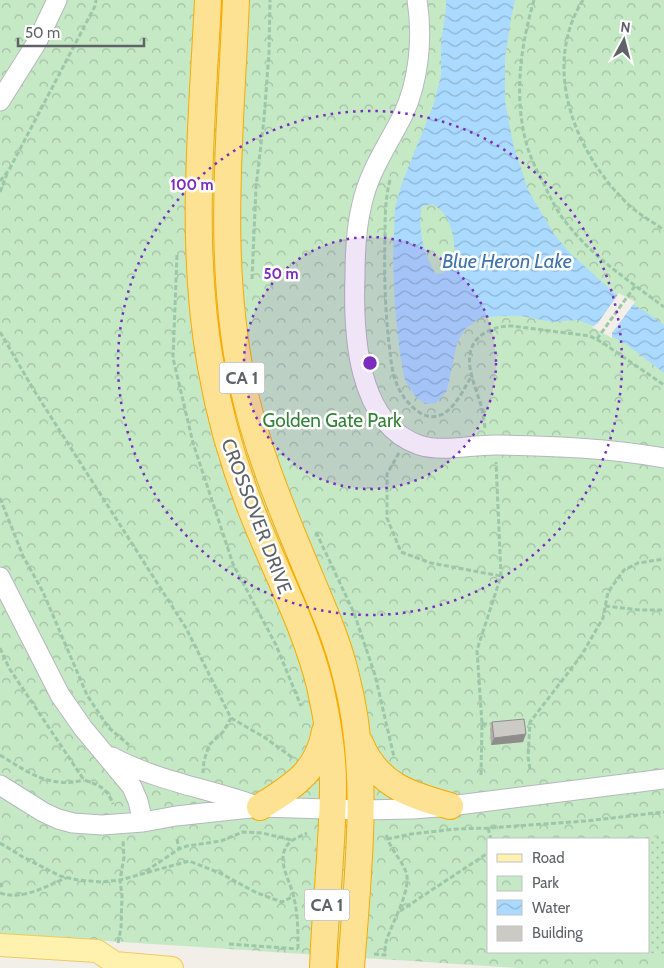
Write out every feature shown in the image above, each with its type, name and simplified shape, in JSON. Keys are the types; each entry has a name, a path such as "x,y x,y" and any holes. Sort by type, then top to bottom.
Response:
{"highway":[{"name":"CROSSOVER DRIVE","path":"208,0 198,233 201,299 215,389 231,452 254,517 307,646 319,683 327,720 332,761 333,810 323,968"},
{"name":"CROSSOVER DRIVE","path":"236,0 226,233 230,296 237,355 249,411 267,471 326,616 351,696 358,738 361,810 351,968"},
{"path":"260,807 286,790 308,772 320,753 327,720"},
{"path":"358,738 372,766 387,781 412,794 450,806"}],"main road":[{"path":"0,945 97,951 112,966 172,968"}],"street":[{"path":"0,101 37,42 57,0"},
{"path":"417,0 419,39 414,80 402,116 381,153 366,189 358,223 354,284 358,354 366,385 379,411 397,432 420,446 434,448 495,445 561,447 664,458"},
{"path":"0,577 60,696 99,748 132,787 138,801 143,822"},
{"path":"99,748 145,773 230,796 260,807"},
{"path":"0,786 43,812 74,823 112,825 260,807 361,810 450,806 664,779"}],"path":[{"path":"0,192 9,170 95,6 96,0"},
{"path":"252,283 256,187 264,119 270,0"},
{"path":"534,0 524,40 520,75 520,111 529,150 550,198 569,226 599,258 634,288 664,307"},
{"path":"583,0 567,38 564,84 569,110 586,147 608,181 630,206 664,230"},
{"path":"0,181 9,170"},
{"path":"390,179 386,197 384,278 387,328 395,380 400,390 416,410 426,416 434,417 441,416 450,409 471,377"},
{"path":"597,340 634,288"},
{"path":"490,433 486,430 481,406 471,377 469,354 475,340 494,328 512,326 582,335 597,340 664,385"},
{"path":"0,332 35,392 186,628 230,718 264,738 294,760"},
{"path":"408,440 387,474 387,518 401,552 430,563 501,576"},
{"path":"481,775 482,724 477,650 501,576 496,454"},
{"path":"0,498 23,556 43,592 87,695 108,727 131,746"},
{"path":"313,524 354,613 372,666 395,764"},
{"path":"530,769 528,757 530,722 581,656 604,618 608,592 624,570 638,563 664,559"},
{"path":"605,606 640,610 664,610"},
{"path":"0,648 9,668 84,780"},
{"path":"202,780 204,761 209,745 223,732 230,718"},
{"path":"482,724 501,723"},
{"path":"0,754 38,778 70,784 84,780 102,786 109,794 113,804"},
{"path":"387,839 411,834 456,829 586,821 664,812"},
{"path":"488,828 491,838"},
{"path":"143,873 179,849 221,841 242,832 262,833 292,840"},
{"path":"298,949 298,928 294,896 282,858 285,848 292,840 307,833"},
{"path":"374,954 385,955 387,940 399,911 407,884 407,873 386,834"},
{"path":"176,839 179,849"},
{"path":"119,940 122,895 120,880 124,857 123,841"},
{"path":"0,843 60,876 78,880 102,882 120,880 189,861 220,873 257,893 282,902 294,896"},
{"path":"399,911 487,854"},
{"path":"0,893 8,896 22,895 67,878"},
{"path":"0,882 2,887"},
{"path":"229,944 305,950"}],"green space":[{"name":"Golden Gate Park","path":"0,0 664,0 664,968 518,968 0,934"},
{"path":"664,836 664,954 649,953 649,838 630,838"}],"water":[{"name":"Blue Heron Lake","path":"446,0 515,0 505,57 505,101 513,144 528,190 554,234 568,251 614,293 664,325 664,373 626,344 589,324 577,320 553,322 521,316 499,316 480,318 465,329 457,343 447,391 436,403 425,404 415,396 405,380 395,307 393,259 395,208 402,183 433,106 441,76 441,43","holes":["433,204 442,211 448,220 454,244 453,261 443,273 436,274 425,250 420,223 422,206"]}],"pier":[{"path":"619,293 635,302 612,333 612,338 592,327 598,323"}],"building":[{"path":"524,719 526,734 494,738 492,722"}]}
